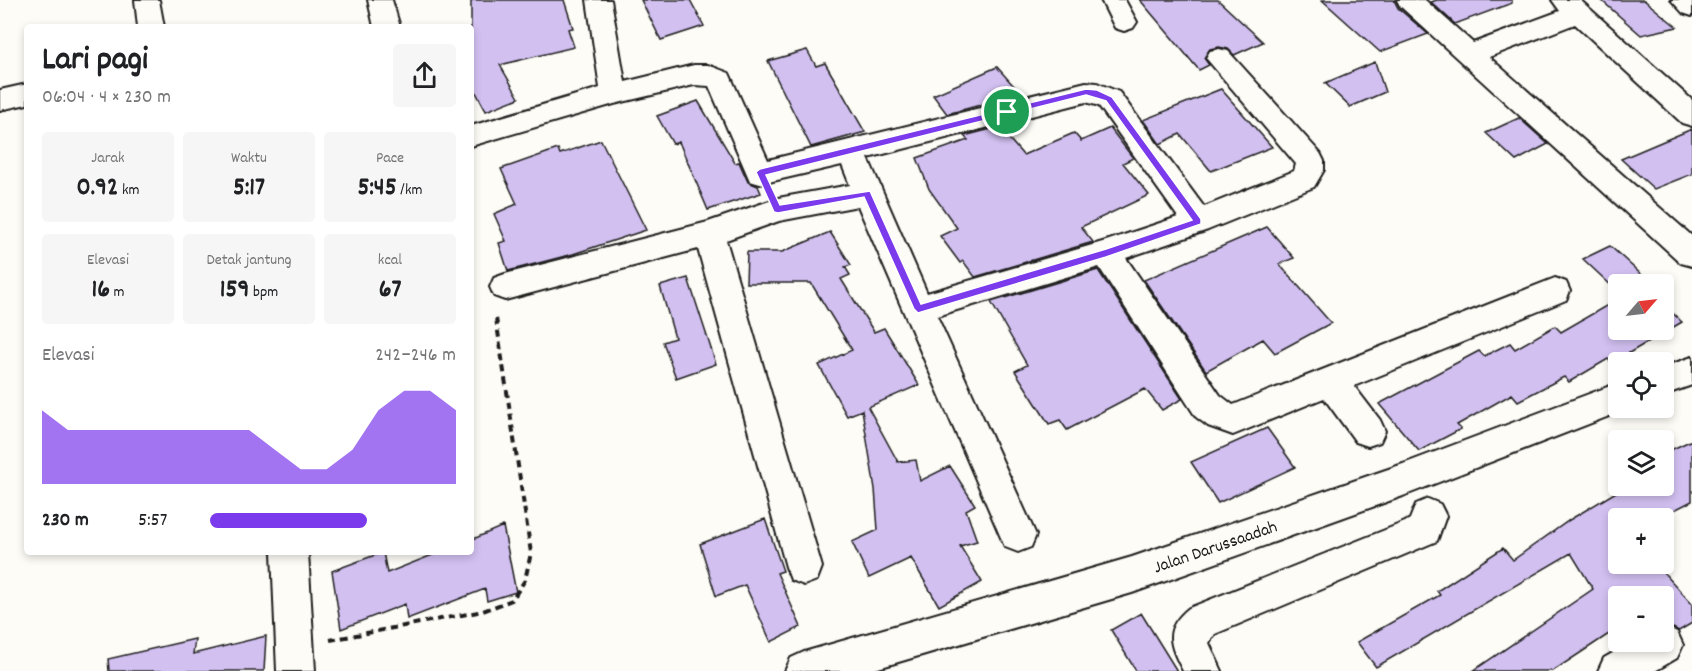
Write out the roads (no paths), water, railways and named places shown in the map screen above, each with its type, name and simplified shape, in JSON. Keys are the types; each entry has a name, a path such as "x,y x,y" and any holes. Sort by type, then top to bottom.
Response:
{"street":[{"path":"147,0 151,24"},
{"path":"380,0 386,24"},
{"path":"598,0 614,94"},
{"path":"1408,0 1692,254"},
{"path":"1683,0 1692,7"},
{"path":"1471,54 1571,7 1692,116"},
{"path":"918,309 1106,253 1198,222 1304,179 1310,170 1310,161 1219,58"},
{"path":"474,135 614,94 694,75 708,75 720,80 778,210"},
{"path":"760,172 851,152 1086,92 1097,93 1109,99 1198,222"},
{"path":"0,100 24,95"},
{"path":"851,152 1018,535"},
{"path":"505,287 709,234 778,210 867,193"},
{"path":"709,234 804,567"},
{"path":"1106,253 1208,406 1220,415 1233,420 1555,291"},
{"path":"1674,377 1692,371"},
{"path":"1330,380 1368,431"},
{"name":"Jalan Darussaadah","path":"804,671 1132,575 1403,480 1608,402"},
{"path":"1203,671 1190,646 1189,632 1202,621 1418,534 1425,529 1428,516"},
{"path":"290,555 295,659"},
{"path":"1617,671 1651,652"}]}
